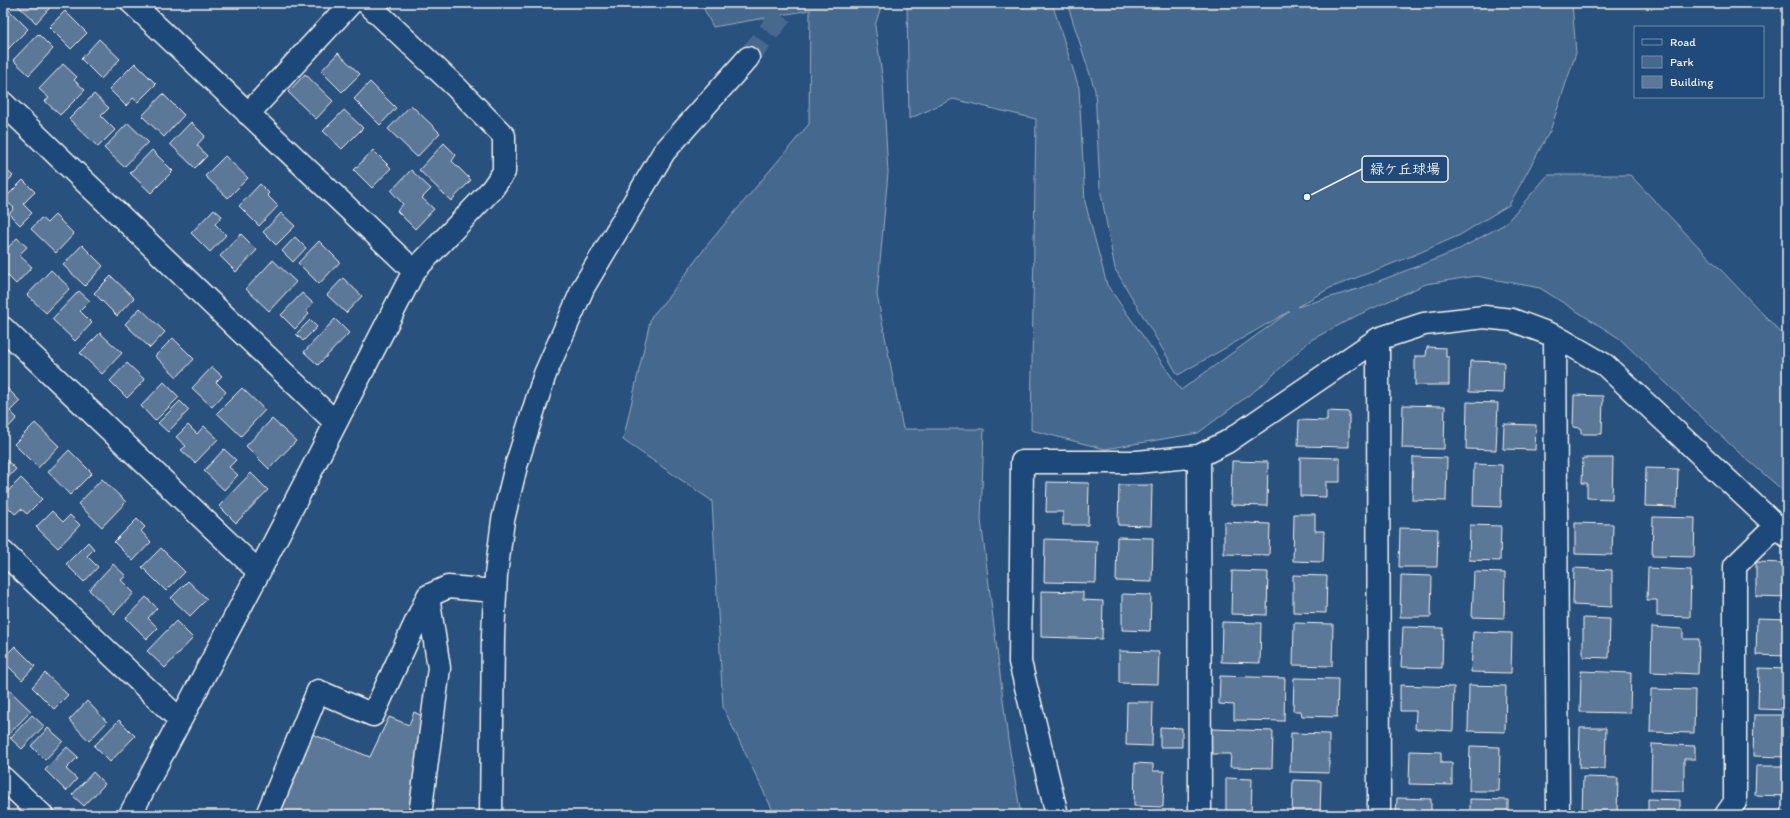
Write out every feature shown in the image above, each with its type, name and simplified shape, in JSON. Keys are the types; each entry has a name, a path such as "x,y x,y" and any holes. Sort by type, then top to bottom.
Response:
{"street":[{"path":"132,3 414,271"},
{"path":"248,114 351,3"},
{"path":"130,815 259,572 414,271 492,189 504,172 504,136 456,87 367,3"},
{"path":"491,815 493,635 495,591 503,520 516,466 545,374 584,286 664,152 748,58"},
{"path":"3,103 335,422"},
{"path":"1057,815 1020,662 1022,462 1137,462 1199,456 1227,442 1378,339 1424,324 1484,317 1512,320 1555,336 1605,365 1782,531 1735,566 1735,802 1726,815"},
{"path":"3,328 259,572"},
{"path":"1555,336 1558,815"},
{"path":"1378,339 1379,815"},
{"path":"1199,456 1200,815"},
{"path":"3,552 180,720"},
{"path":"267,815 318,691 373,715 428,596 448,587 495,591"},
{"path":"420,815 439,668 428,596"},
{"path":"3,778 42,815"}],"green space":[{"path":"701,3 882,3 875,26 883,82 888,173 877,295 903,429 984,429 981,520 1008,740 1021,815 775,815 723,707 712,501 623,440 651,317 670,295 708,244 809,124 810,10 713,27"},
{"path":"907,3 1052,3 1079,88 1085,202 1107,285 1181,390 1290,311 1178,375 1115,269 1100,188 1095,90 1067,3 1572,3 1576,53 1550,131 1509,205 1460,235 1412,256 1330,288 1297,307 1361,288 1454,252 1505,224 1548,175 1630,175 1787,339 1787,494 1735,449 1619,338 1540,288 1476,276 1426,284 1358,315 1311,340 1261,386 1198,433 1105,449 1031,430 1036,119 953,99 909,119"},
{"path":"1748,810 1787,811 1787,815 1744,815"}],"building":[{"path":"15,3 54,3 36,23"},
{"path":"4,5 28,29 7,50 3,46"},
{"path":"65,11 87,33 71,49 49,27"},
{"path":"38,34 53,49 29,75 13,60"},
{"path":"99,39 120,59 101,79 81,59"},
{"path":"338,53 360,74 342,92 321,71"},
{"path":"135,63 156,84 138,102 133,98 126,106 109,89"},
{"path":"63,64 77,77 74,80 85,90 60,115 45,101 49,98 39,89"},
{"path":"305,74 333,101 316,119 288,92"},
{"path":"370,82 396,108 380,125 354,99"},
{"path":"94,94 109,108 101,116 115,130 98,147 69,119"},
{"path":"163,94 184,115 164,137 142,116"},
{"path":"411,105 440,133 417,157 388,129"},
{"path":"344,110 363,128 342,149 323,131"},
{"path":"191,122 205,136 197,145 207,156 195,168 170,144"},
{"path":"128,123 148,142 124,167 104,148"},
{"path":"444,143 456,155 452,161 471,180 451,201 419,170"},
{"path":"152,150 173,171 151,193 130,173"},
{"path":"373,150 391,168 372,188 354,170"},
{"path":"225,156 248,178 228,198 205,176"},
{"path":"3,167 13,176 3,186"},
{"path":"411,170 431,189 422,198 434,209 415,229 397,211 403,204 391,191"},
{"path":"23,180 35,192 23,204 32,213 20,225 9,214 14,208 4,199"},
{"path":"260,184 269,193 267,195 278,206 259,226 239,206"},
{"path":"214,209 222,216 215,224 226,235 210,252 191,233"},
{"path":"281,213 295,226 276,245 263,232"},
{"path":"55,215 74,234 56,253 31,229 41,218 47,223"},
{"path":"241,234 257,250 236,272 220,256"},
{"path":"295,237 306,248 293,262 282,251"},
{"path":"17,238 27,247 19,255 32,267 16,284 3,271 3,253"},
{"path":"319,241 340,262 319,284 298,263"},
{"path":"82,245 103,266 85,286 63,265"},
{"path":"273,260 296,282 269,311 246,289"},
{"path":"51,270 70,288 46,313 27,295"},
{"path":"111,276 134,298 117,316 94,293"},
{"path":"343,278 362,296 346,313 327,295"},
{"path":"79,291 90,301 80,311 92,323 75,341 52,319"},
{"path":"302,293 313,303 306,311 309,314 295,329 281,315"},
{"path":"140,308 165,332 150,348 125,324"},
{"path":"335,319 349,333 318,365 304,352"},
{"path":"310,320 317,327 303,341 296,334"},
{"path":"100,333 122,353 102,374 80,353"},
{"path":"173,338 194,359 177,377 155,356"},
{"path":"1427,347 1446,348 1446,357 1449,357 1449,385 1415,385 1415,356 1426,356"},
{"path":"1470,361 1504,362 1503,393 1469,392"},
{"path":"127,363 145,380 127,398 110,381"},
{"path":"212,367 222,376 216,382 226,392 212,407 192,388"},
{"path":"164,382 179,397 155,421 141,406"},
{"path":"7,388 20,401 10,411 17,418 4,432 3,392"},
{"path":"242,388 265,410 241,436 217,413"},
{"path":"1574,395 1603,396 1602,434 1581,434 1581,428 1573,427"},
{"path":"180,401 189,410 168,432 158,423"},
{"path":"1467,402 1498,403 1496,450 1466,449"},
{"path":"1403,405 1445,406 1444,449 1402,448"},
{"path":"1327,411 1349,412 1349,447 1298,446 1299,420 1327,421"},
{"path":"272,419 296,441 269,469 246,446"},
{"path":"35,423 59,446 38,468 14,444"},
{"path":"1504,424 1536,425 1535,450 1503,449"},
{"path":"188,425 197,434 204,426 218,439 195,463 181,450 186,446 176,437"},
{"path":"224,449 236,460 229,467 238,475 224,490 204,471"},
{"path":"69,450 92,473 70,495 48,472"},
{"path":"3,457 16,469 3,483"},
{"path":"1300,457 1340,458 1340,482 1326,482 1326,497 1300,496"},
{"path":"1413,457 1447,458 1446,501 1412,500"},
{"path":"1583,458 1613,458 1612,499 1587,498 1587,483 1582,483"},
{"path":"1232,461 1268,462 1267,506 1231,505"},
{"path":"1474,464 1502,465 1501,507 1473,506"},
{"path":"1646,468 1678,469 1677,507 1645,506"},
{"path":"251,473 268,490 236,523 219,506"},
{"path":"21,478 42,499 27,514 21,509 15,514 3,502 3,496"},
{"path":"102,479 126,502 102,527 78,504"},
{"path":"1047,482 1089,483 1088,525 1063,525 1063,512 1046,512"},
{"path":"1119,485 1152,485 1151,526 1118,525"},
{"path":"52,511 63,522 70,515 80,525 58,548 36,527"},
{"path":"1294,514 1315,514 1315,531 1324,531 1323,562 1293,561"},
{"path":"1653,517 1695,518 1694,557 1652,556"},
{"path":"137,519 145,527 141,531 151,542 133,561 114,542"},
{"path":"1224,522 1270,524 1269,555 1224,554"},
{"path":"1575,523 1613,524 1612,555 1575,554"},
{"path":"1470,525 1501,526 1500,561 1469,560"},
{"path":"1400,528 1438,529 1437,567 1399,567"},
{"path":"1117,537 1153,538 1152,582 1116,581"},
{"path":"1045,539 1097,541 1096,583 1044,582"},
{"path":"88,542 94,549 87,556 98,567 84,582 66,564"},
{"path":"161,548 185,572 166,591 142,567"},
{"path":"1756,562 1783,563 1783,575 1787,575 1787,597 1756,596"},
{"path":"113,564 126,576 121,580 134,593 114,614 89,590"},
{"path":"1574,568 1612,570 1612,607 1573,605"},
{"path":"1648,568 1691,570 1690,617 1657,616 1657,600 1647,600"},
{"path":"1232,571 1268,572 1267,615 1231,614"},
{"path":"1474,572 1505,573 1504,618 1472,617"},
{"path":"1293,575 1327,576 1326,613 1293,612"},
{"path":"1401,575 1432,576 1431,617 1400,617"},
{"path":"188,581 207,599 190,616 171,598"},
{"path":"1041,591 1083,592 1083,600 1103,601 1102,639 1041,637"},
{"path":"1122,594 1151,595 1150,631 1122,630"},
{"path":"146,597 157,608 148,618 158,628 147,639 126,618"},
{"path":"1583,618 1610,619 1609,658 1583,657"},
{"path":"1757,618 1787,619 1787,656 1756,655"},
{"path":"176,621 193,638 165,668 147,651"},
{"path":"1222,622 1261,623 1260,663 1221,662"},
{"path":"1294,623 1333,624 1332,666 1293,665"},
{"path":"1403,627 1443,628 1442,668 1401,667"},
{"path":"1652,627 1683,629 1683,639 1699,639 1698,674 1651,672"},
{"path":"1473,632 1512,633 1511,673 1471,672"},
{"path":"15,646 35,666 22,680 3,661 3,658"},
{"path":"1119,651 1159,652 1158,684 1119,683"},
{"path":"1759,668 1787,669 1787,710 1758,709"},
{"path":"1581,671 1631,673 1630,713 1580,712"},
{"path":"45,673 68,695 54,709 32,687"},
{"path":"1220,676 1285,678 1284,721 1234,720 1234,705 1219,704"},
{"path":"1294,678 1338,679 1337,717 1302,716 1301,711 1293,711"},
{"path":"1400,685 1454,687 1453,731 1415,729 1416,711 1400,711"},
{"path":"1469,685 1506,686 1505,732 1468,731"},
{"path":"7,688 31,711 7,736 3,732 3,692"},
{"path":"1651,689 1695,690 1694,733 1650,732"},
{"path":"87,701 107,722 89,741 69,720"},
{"path":"1127,702 1153,702 1152,746 1126,745"},
{"path":"414,712 427,718 413,815 273,815 307,732 370,757 389,717 409,725"},
{"path":"32,715 44,726 22,749 10,738"},
{"path":"1754,715 1787,715 1787,757 1753,756"},
{"path":"119,720 135,736 110,762 94,746"},
{"path":"1160,727 1182,728 1182,747 1160,747"},
{"path":"48,728 63,741 45,760 31,746"},
{"path":"1580,728 1606,728 1605,769 1579,768"},
{"path":"1211,729 1273,731 1272,768 1230,767 1231,754 1210,754"},
{"path":"1291,733 1329,734 1329,773 1290,772"},
{"path":"1652,744 1695,746 1695,759 1684,759 1684,791 1651,790"},
{"path":"1470,746 1500,747 1499,791 1469,791"},
{"path":"67,747 78,757 66,769 77,779 66,791 45,770"},
{"path":"1410,751 1441,752 1441,763 1452,763 1452,785 1409,784"},
{"path":"1135,763 1153,764 1153,771 1164,771 1163,807 1134,806"},
{"path":"1756,766 1787,766 1786,796 1755,795"},
{"path":"93,772 105,784 84,806 72,795"},
{"path":"1583,777 1618,778 1617,815 1582,815"},
{"path":"1226,778 1252,779 1251,815 1226,815"},
{"path":"1293,780 1321,781 1320,815 1292,815"},
{"path":"1397,798 1431,799 1431,815 1396,815"},
{"path":"1470,799 1508,800 1508,815 1470,815"},
{"path":"1648,799 1680,800 1680,815 1648,815"}],"tunnel":[{"path":"748,58 791,3"}],"place":[{"name":"緑ケ丘球場","path":"1307,197"}]}
